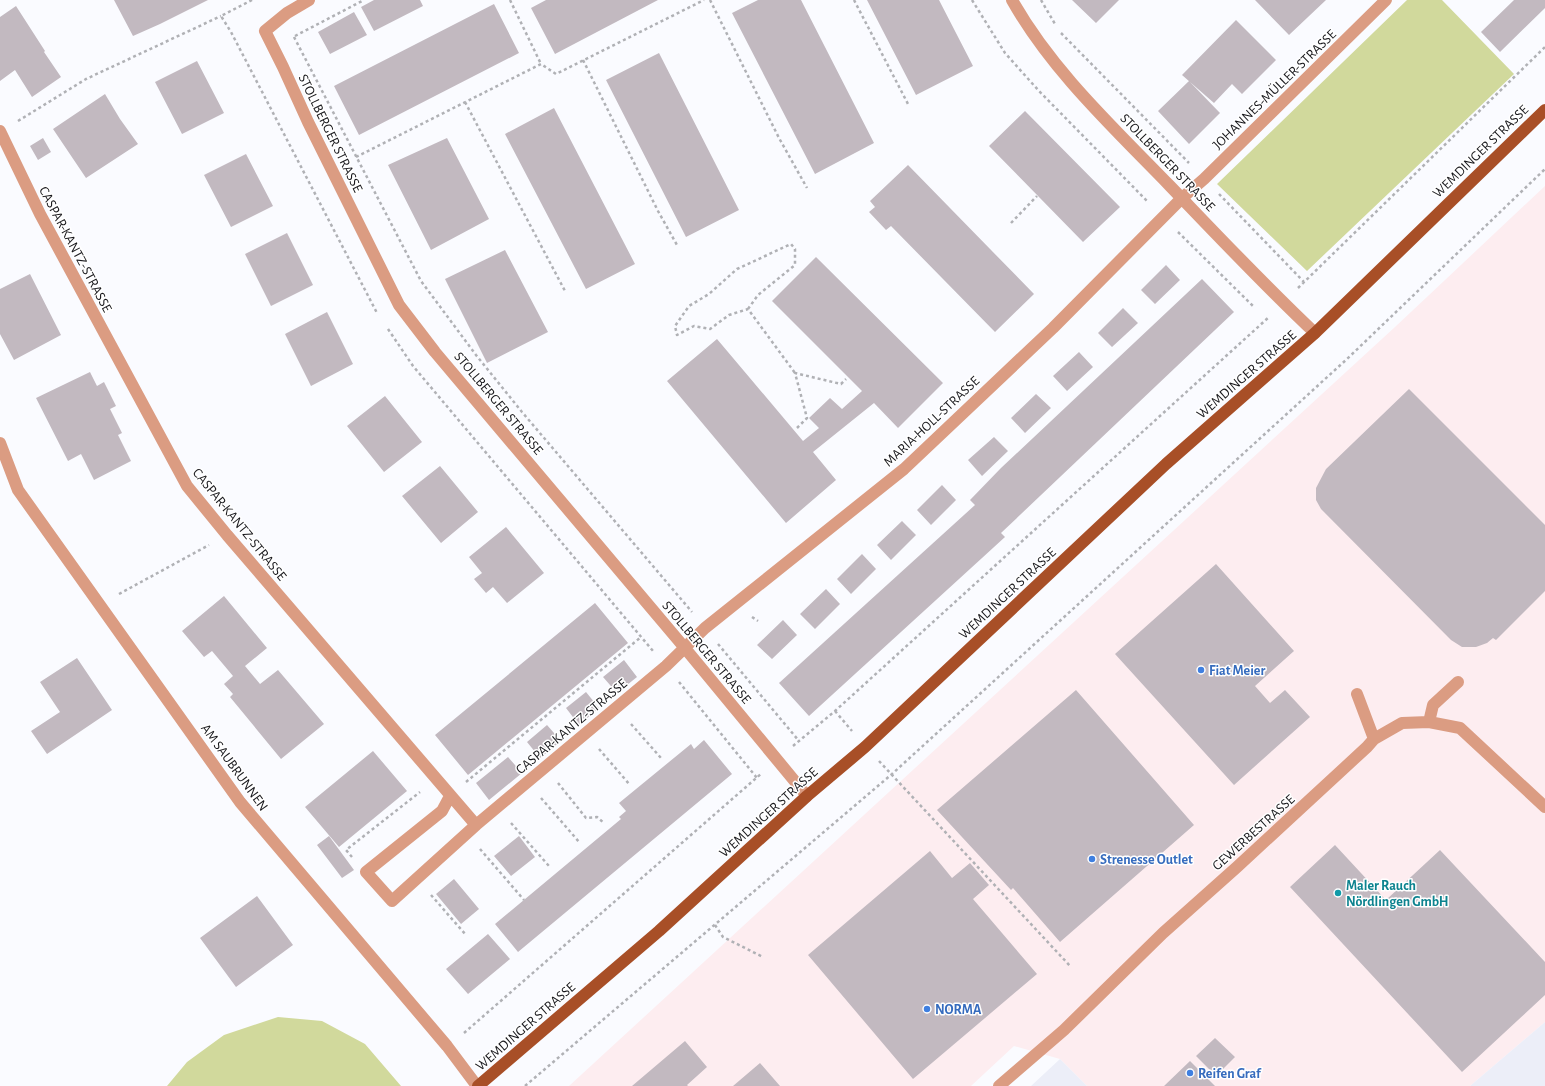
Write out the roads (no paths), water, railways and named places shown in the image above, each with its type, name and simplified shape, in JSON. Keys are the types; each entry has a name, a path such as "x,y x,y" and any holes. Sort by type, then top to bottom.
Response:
{"main road":[{"name":"WEMDINGER STRASSE","path":"478,1086 659,931 807,796 864,747 1166,464 1315,333 1545,110"}],"street":[{"name":"STOLLBERGER STRASSE","path":"310,0 287,13 265,31 308,122 400,304 435,352 684,647 807,796"},
{"name":"STOLLBERGER STRASSE","path":"1012,0 1053,62 1122,137 1283,303 1315,333"},
{"name":"JOHANNES-MÜLLER-STRASSE","path":"1182,198 1204,179 1386,0"},
{"name":"CASPAR-KANTZ-STRASSE","path":"0,131 40,214 187,486 227,535 476,825"},
{"name":"MARIA-HOLL-STRASSE","path":"684,647 705,628 904,469 1053,328 1182,198"},
{"name":"AM SAUBRUNNEN","path":"0,443 18,490 240,802 447,1046 478,1086"},
{"name":"CASPAR-KANTZ-STRASSE","path":"450,796 442,811 366,872 392,901 466,833 666,666 684,647"},
{"path":"1429,722 1433,705 1458,682"},
{"path":"1357,694 1374,739"},
{"name":"GEWERBESTRASSE","path":"999,1086 1064,1030 1163,933 1237,868 1362,752 1374,739 1402,723 1429,722 1460,728 1545,807"}],"place":[{"name":"Fiat Meier","path":"1201,670"},
{"name":"Strenesse Outlet","path":"1092,859"},
{"name":"Maler Rauch Nördlingen GmbH","path":"1338,893"},
{"name":"NORMA","path":"927,1009"},
{"name":"Reifen Graf","path":"1190,1073"}]}
